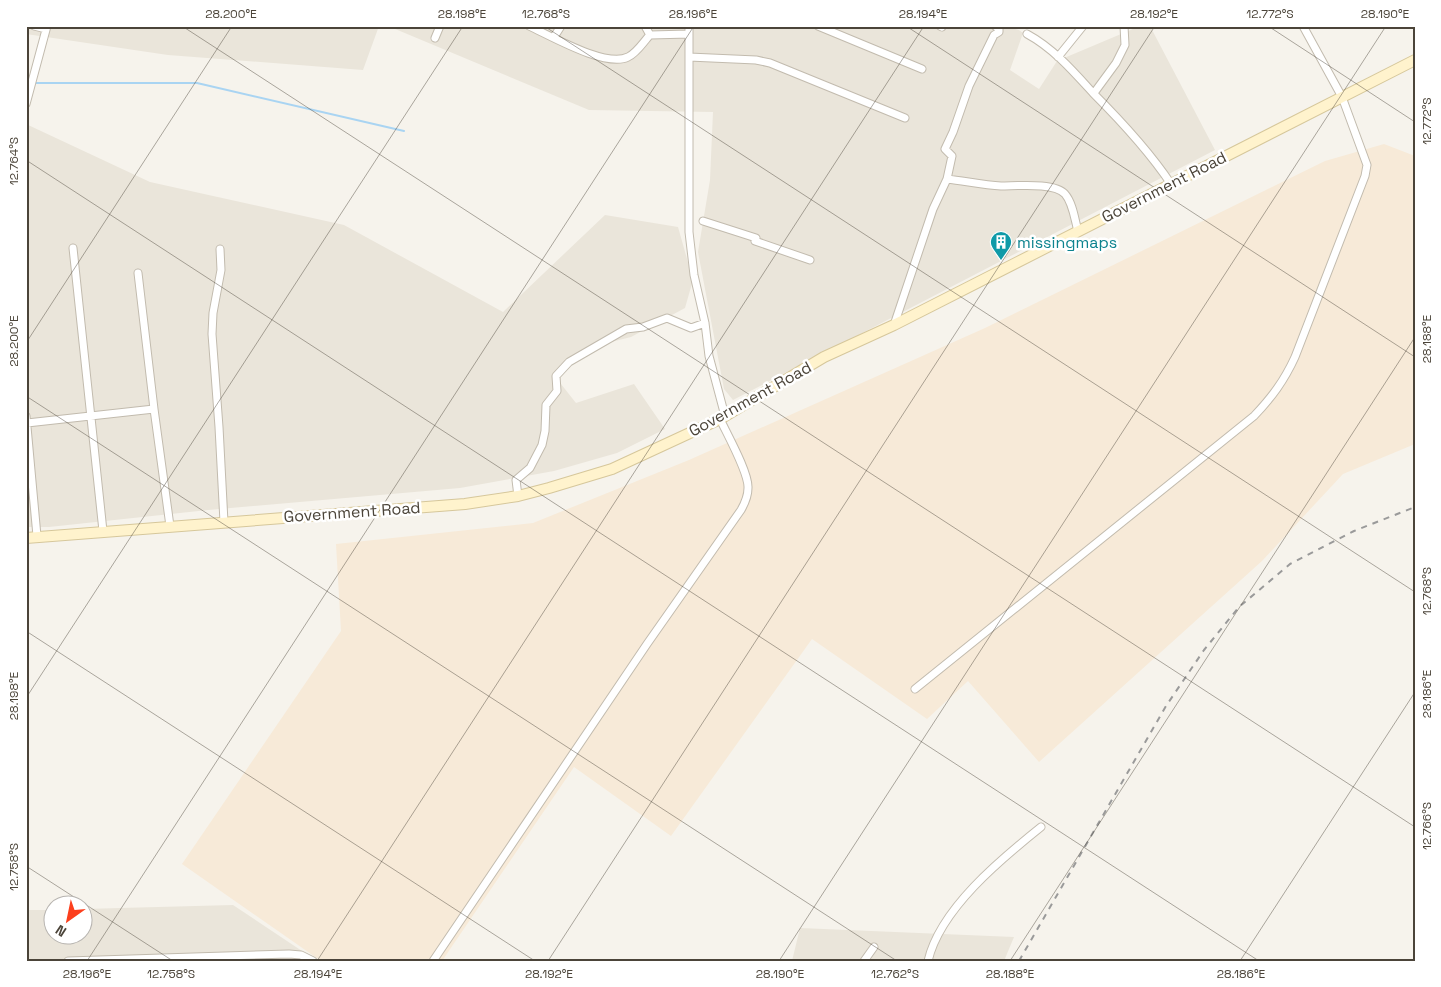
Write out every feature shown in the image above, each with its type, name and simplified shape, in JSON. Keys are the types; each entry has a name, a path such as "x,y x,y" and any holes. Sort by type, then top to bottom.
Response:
{"street":[{"path":"26,104 46,28 34,26"},
{"path":"435,38 440,26"},
{"path":"529,26 588,52 616,59 627,58 650,35 689,34"},
{"path":"554,37 561,26"},
{"path":"645,26 650,35"},
{"path":"433,961 747,499 749,486 723,417 709,356 705,323 694,275 689,232 689,26"},
{"path":"818,26 922,69"},
{"path":"894,325 933,209 947,179 952,156 945,149 969,86 994,35 999,32 999,29 995,26"},
{"path":"1058,57 1083,26"},
{"path":"1094,93 1116,63 1124,45 1124,26"},
{"path":"915,689 1254,416 1273,396 1285,378 1295,357 1365,176 1367,164 1342,97 1303,26"},
{"path":"1027,34 1043,43 1094,93 1158,166 1170,184"},
{"path":"689,58 756,60 770,63 905,118"},
{"name":"Government Road","path":"32,537 466,504 518,496 612,469 723,417 824,357 894,325 1415,60"},
{"path":"947,179 1001,186 1038,186 1058,189 1065,194 1068,200 1078,231"},
{"path":"702,221 810,260"},
{"path":"73,248 103,531"},
{"path":"220,249 222,257 221,270 212,334 218,400 224,522"},
{"path":"138,273 170,526"},
{"path":"518,496 516,480 530,468 542,445 545,431 546,405 557,391 556,376 565,365 626,329 643,327 668,318 691,328 705,323"},
{"path":"32,537 27,420 154,409"},
{"path":"928,961 933,943 940,930 973,888 1004,856 1041,827"},
{"path":"864,961 874,947"},
{"path":"68,961 289,954 301,955 313,961"}],"shaded area":[{"path":"26,26 379,26 363,70 168,55 26,34"},
{"path":"388,26 1004,26 1023,33 1010,70 1039,89 1057,61 1140,26 1150,26 1215,150 733,400 724,389 698,252 710,180 713,112 589,110"},
{"path":"26,124 150,182 344,225 503,312 605,215 678,227 693,280 685,308 631,337 591,347 557,379 576,403 634,384 665,429 617,453 554,471 460,488 208,510 49,527 26,527"},
{"path":"1384,144 1415,156 1415,444 1343,474 1262,561 1039,762 968,681 927,719 812,639 671,836 574,767 442,961 321,961 182,864 341,631 336,544 533,523 689,460 985,328 1325,161"},
{"path":"233,905 317,961 26,961 26,910 42,910 42,944 92,944 92,909"},
{"path":"800,928 1014,937 1004,961 792,961"}],"waterway":[{"path":"35,83 197,83 404,131"}],"railway":[{"path":"1019,961 1166,706 1204,650 1239,607 1290,564 1354,531 1415,507"}],"place":[{"name":"missingmaps","path":"1001,261"}]}
